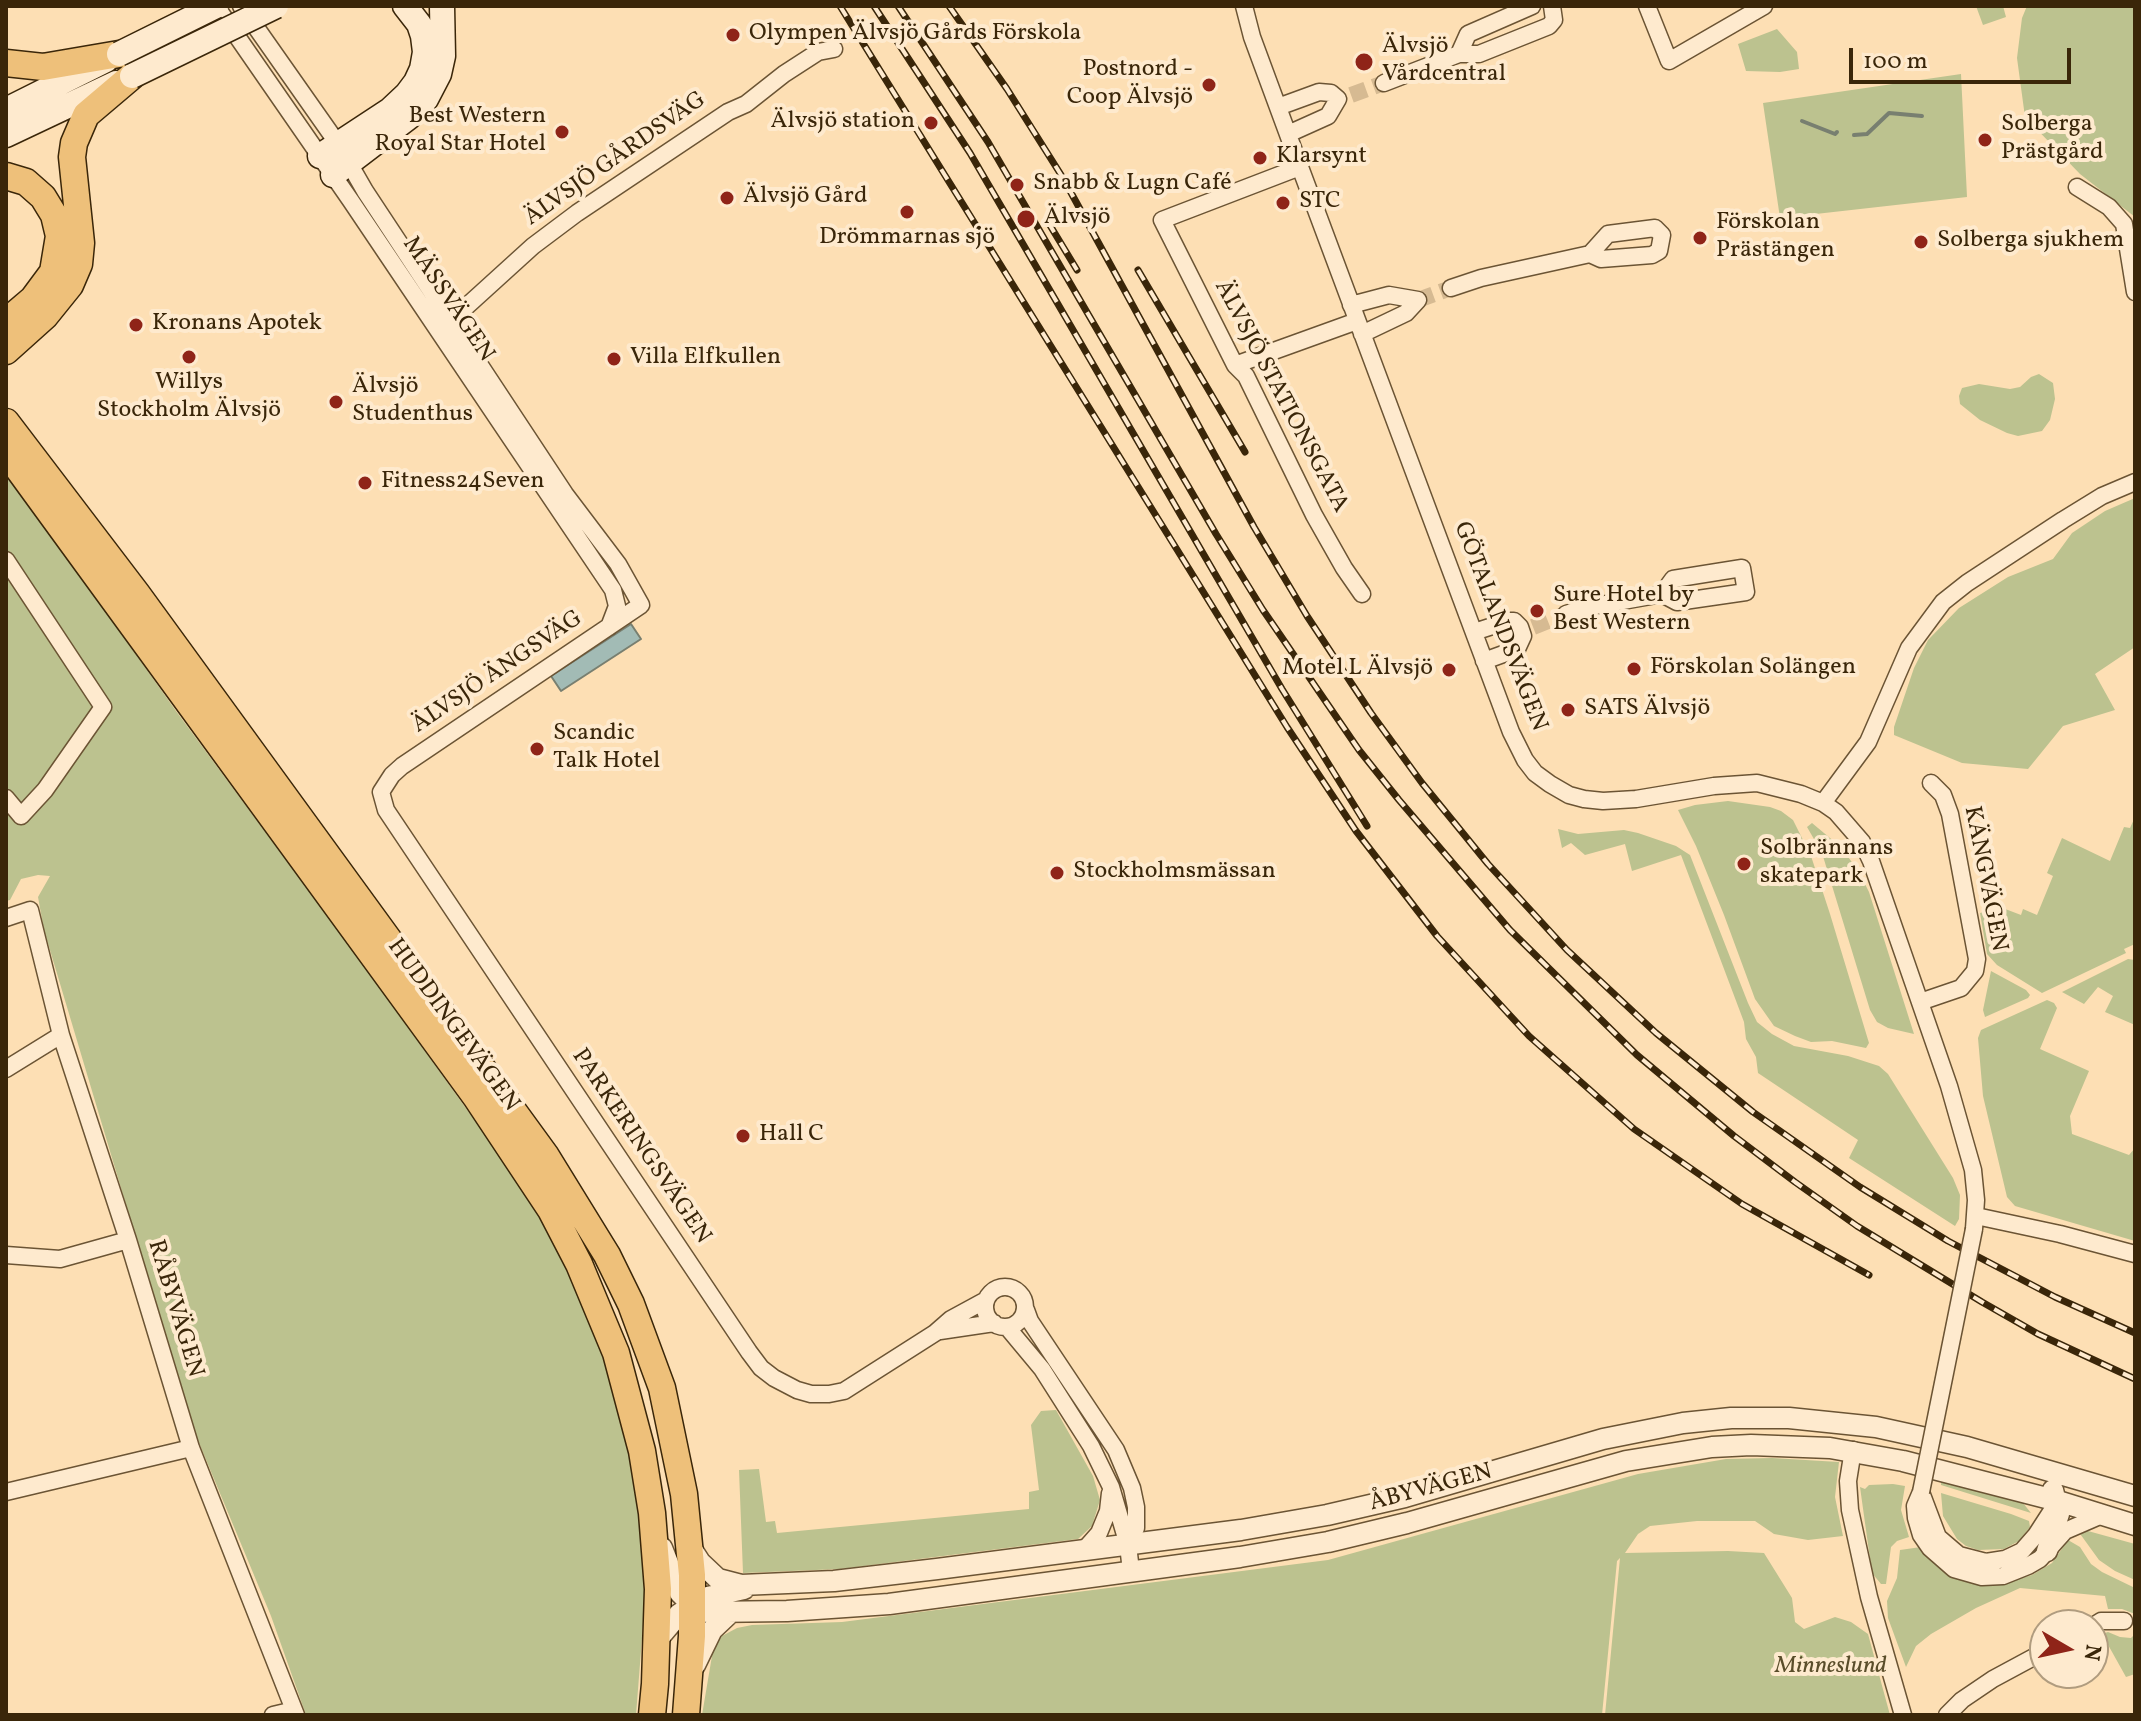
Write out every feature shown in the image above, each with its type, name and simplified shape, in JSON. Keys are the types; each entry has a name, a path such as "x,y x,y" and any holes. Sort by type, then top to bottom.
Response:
{"main road":[{"path":"6,135 126,65 216,6"},
{"path":"6,110 276,6"},
{"path":"335,160 407,94 422,69 425,52 423,36 419,24 405,6"},
{"path":"335,160 409,117 426,99 439,74 443,56 442,6"},
{"path":"6,63 43,67 126,65"},
{"path":"6,322 39,308 70,285 79,264 81,227 72,157 78,130 86,115 126,65"},
{"path":"6,176 26,182 43,197 54,215 59,236 53,272 39,308 6,351"},
{"path":"6,402 128,565 137,594"},
{"name":"HUDDINGEVÄGEN","path":"6,422 137,594 574,1199 631,1304 651,1354 673,1434 691,1548 692,1605 686,1715"},
{"name":"HUDDINGEVÄGEN","path":"6,452 476,1097 551,1210 584,1275 616,1353 642,1451 652,1513 658,1589 652,1715"}],"street":[{"name":"MÄSSVÄGEN","path":"216,6 335,160"},
{"name":"MÄSSVÄGEN","path":"241,6 335,160 613,590 617,606 609,627"},
{"name":"GÖTALANDSVÄGEN","path":"1244,6 1252,37 1484,661 1525,760 1535,773 1569,795 1603,801 1741,783 1771,786 1823,803 1836,812 1862,842 1920,1002 1973,1170 1975,1222 1921,1492 1915,1506 1921,1535 1937,1557 1954,1569 1982,1577 2003,1576 2028,1566 2065,1531 2102,1515"},
{"path":"1459,54 1468,34 1532,6"},
{"path":"1384,83 1459,54 1479,54 1549,26 1554,20 1552,6"},
{"path":"1647,6 1669,61 1764,6"},
{"name":"ÄLVSJÖ GÅRDSVÄG","path":"445,326 533,246 577,213 728,112 746,104 818,52 834,49"},
{"path":"1278,107 1319,92 1345,97 1328,116 1288,134"},
{"name":"ÄLVSJÖ STATIONSGATA","path":"1300,167 1162,220 1235,365 1246,376 1314,515 1362,594"},
{"path":"2077,187 2109,207 2124,224 2135,292"},
{"path":"1451,288 1481,278 1590,254"},
{"path":"1235,365 1357,320"},
{"name":"MÄSSVÄGEN","path":"445,326 618,564 641,605"},
{"path":"1823,803 1868,742 1909,648 1943,602 2063,520 2102,496 2135,482"},
{"path":"6,560 103,707 45,790 21,816 6,798"},
{"path":"1566,614 1662,594"},
{"name":"ÄLVSJÖ ÄNGSVÄG","path":"385,784 402,766 641,605"},
{"path":"1474,632 1514,621 1527,629 1517,649 1484,661"},
{"name":"KÄNGVÄGEN","path":"1920,1002 1961,988 1975,971 1977,959 1950,814 1943,795 1931,783"},
{"name":"PARKERINGSVÄGEN","path":"385,784 381,792 386,810 761,1368 784,1385 797,1390 829,1394 844,1391 935,1333 951,1319 986,1300 994,1290 1013,1288 1023,1297 1030,1321 1110,1439 1121,1462 1136,1507 1136,1528 1128,1545"},
{"name":"RÅBYVÄGEN","path":"6,918 30,910 61,1035 191,1448 295,1712"},
{"path":"6,1069 61,1035"},
{"path":"1975,1222 2060,1234 2135,1254"},
{"path":"6,1255 60,1259 128,1240"},
{"name":"PARKERINGSVÄGEN","path":"986,1300 986,1313 1042,1369 1091,1446 1111,1487 1128,1545 1131,1571"},
{"path":"1000,1325 1019,1322 1026,1310"},
{"name":"PARKERINGSVÄGEN","path":"935,1333 1000,1325"},
{"name":"ÅBYVÄGEN","path":"691,1548 700,1562 718,1579 741,1585 875,1577 1241,1530 1327,1515 1405,1497 1603,1439 1683,1423 1731,1418 1841,1421 1892,1430 2028,1464 2135,1496"},
{"path":"1892,1430 1862,1438 1853,1450 1848,1481 1850,1510 1869,1597 1903,1715"},
{"name":"ÅBYVÄGEN","path":"692,1605 707,1612 730,1613 889,1604 1328,1542 1626,1461 1668,1453 1751,1445 1853,1450 1958,1474 2135,1525"},
{"path":"6,1492 191,1448"},
{"path":"2028,1464 2043,1475 2058,1501 2057,1527 2047,1551"},
{"path":"1084,1550 1099,1533 1108,1511 1111,1487"},
{"path":"1921,1492 1938,1537 1959,1555 1986,1562 2005,1559 2022,1551 2058,1501 2072,1495 2135,1496"},
{"path":"652,1513 674,1583 692,1605"},
{"name":"ÅBYVÄGEN","path":"657,1640 670,1623 692,1605 714,1595 771,1584"},
{"path":"689,1680 704,1642 730,1613"},
{"path":"2109,1621 2124,1621"},
{"path":"1947,1715 1962,1700 2029,1660"},
{"path":"273,1715 295,1712"}],"green space":[{"path":"1976,6 2003,6 2006,17 1983,25"},
{"path":"2027,6 2135,6 2135,217 2080,174 2025,117 2017,58 2022,18"},
{"path":"1777,29 1797,52 1799,69 1746,71 1738,44"},
{"path":"1961,74 1967,197 1780,218 1763,103"},
{"path":"2039,374 2053,383 2055,399 2050,420 2042,431 2018,436 2007,433 1980,420 1960,404 1962,388 1979,384 2010,389 2020,387"},
{"path":"6,476 519,1182 564,1261 596,1333 618,1399 631,1467 642,1538 645,1600 636,1715 306,1715 271,1616 192,1426 44,930 38,897 50,876 21,879 10,900 6,901"},
{"path":"2135,498 2135,647 2095,674 2115,710 2063,726 2028,769 1962,763 1894,735 1914,668 1928,640 1959,608 2008,577 2053,559 2072,533 2105,511"},
{"path":"1728,801 1770,807 1793,820 1811,856 1830,914 1869,1043 1866,1048 1832,1041 1811,1042 1795,1036 1774,1026 1755,999 1696,846 1678,810"},
{"path":"2135,817 2135,944 2124,949 2126,953 2042,993 1997,965 1987,954 1980,913 2000,907 2021,915 2023,909 2037,915 2053,876 2047,873 2062,838 2110,861 2124,827 2130,828"},
{"path":"1812,823 1842,848 1869,892 1914,1034 1877,1022 1870,1010 1822,853 1807,827"},
{"path":"1558,829 1578,834 1624,830 1676,846 1690,855 1757,1022 1794,1046 1848,1056 1879,1066 1888,1074 1953,1178 1960,1195 1959,1219 1955,1226 1849,1158 1858,1140 1758,1073 1756,1057 1746,1039 1744,1022 1681,855 1632,871 1625,844 1585,855 1571,843 1562,848"},
{"path":"2128,959 2135,960 2135,1025 2105,1012 2113,996 2098,987 2084,1004 2062,992"},
{"path":"1991,971 2030,995 1985,1017 1983,1010"},
{"path":"2047,1000 2057,1008 2040,1049 2089,1071 2070,1116 2072,1134 2129,1155 2135,1148 2135,1241 2015,1206 2007,1197 1983,1096 1978,1038 1981,1030"},
{"path":"1056,1410 1093,1476 1100,1500 1092,1526 1078,1539 840,1569 743,1573 739,1470 759,1469 766,1522 775,1521 777,1533 1029,1509 1029,1492 1039,1490 1031,1425 1041,1411"},
{"name":"Minneslund","path":"1726,1459 1839,1462 1835,1497 1843,1536 1808,1540 1774,1534 1755,1521 1697,1521 1650,1526 1638,1534 1625,1553 1764,1553 1792,1598 1795,1622 1804,1629 1835,1617 1851,1622 1868,1634 1890,1715 1605,1715 1620,1558 1617,1561 1602,1715 702,1715 713,1650 722,1636 737,1628 842,1622 1328,1560 1638,1474"},
{"path":"1941,1476 2015,1498 2031,1513 1941,1485"},
{"path":"1869,1485 1905,1486 1901,1510 1909,1537 1891,1547 1886,1584 1881,1584 1872,1573 1860,1487 1865,1489"},
{"path":"1941,1493 2011,1514 2029,1521 2030,1527 2019,1541 2004,1549 1978,1550 1966,1546 1957,1539 1943,1516"},
{"path":"2078,1531 2135,1544 2135,1580 2099,1560"},
{"path":"2068,1540 2080,1547 2091,1564 2135,1588 2135,1614 2122,1609 2108,1609 2105,1596 2020,1588 1976,1608 1931,1634 1916,1646 1906,1667 1888,1618 1887,1601 1897,1578 1900,1550 1921,1547 1946,1574 1985,1585 2032,1575 2052,1563"},
{"path":"2109,1632 2131,1638 2135,1634 2135,1674 2126,1677 2109,1647"}],"water":[{"path":"631,624 641,639 561,691 551,676"}],"waterway":[{"path":"1854,135 1867,134 1889,113 1922,116"},
{"path":"1802,121 1835,134 1837,132"}],"tunnel":[{"path":"1351,95 1384,83"},
{"path":"1418,300 1451,288"},
{"path":"1533,627 1566,614"}],"railway":[{"path":"840,6 1287,727 1356,831 1437,936 1529,1036 1634,1129 1742,1204 1869,1275"},
{"path":"874,6 970,153 1282,689 1367,826"},
{"path":"898,6 988,142 1263,610 1359,750 1510,930 1637,1055 1795,1182 1857,1226 1982,1302 2038,1334 2135,1379"},
{"path":"949,6 1007,89 1063,178 1254,527 1307,616 1422,783 1488,864 1567,950 1656,1033 1753,1112 1860,1187 1948,1241 2055,1297 2135,1333"},
{"path":"1048,222 1077,270"},
{"path":"1138,270 1245,452"}],"place":[{"name":"Olympen Älvsjö Gårds Förskola","path":"733,35"},
{"name":"Älvsjö Vårdcentral","path":"1364,62"},
{"name":"Postnord - Coop Älvsjö","path":"1209,85"},
{"name":"Älvsjö station","path":"931,123"},
{"name":"Best Western Royal Star Hotel","path":"562,132"},
{"name":"Solberga Prästgård","path":"1985,140"},
{"name":"Klarsynt","path":"1260,158"},
{"name":"Snabb & Lugn Café","path":"1017,185"},
{"name":"Älvsjö Gård","path":"727,198"},
{"name":"STC","path":"1283,203"},
{"name":"Drömmarnas sjö","path":"907,212"},
{"name":"Älvsjö","path":"1026,219"},
{"name":"Förskolan Prästängen","path":"1700,238"},
{"name":"Solberga sjukhem","path":"1921,242"},
{"name":"Kronans Apotek","path":"136,325"},
{"name":"Willys Stockholm Älvsjö","path":"189,357"},
{"name":"Villa Elfkullen","path":"614,359"},
{"name":"Älvsjö Studenthus","path":"336,402"},
{"name":"Fitness24Seven","path":"365,483"},
{"name":"Sure Hotel by Best Western","path":"1537,611"},
{"name":"Förskolan Solängen","path":"1634,669"},
{"name":"Motel L Älvsjö","path":"1449,670"},
{"name":"SATS Älvsjö","path":"1568,710"},
{"name":"Scandic Talk Hotel","path":"537,749"},
{"name":"Solbrännans skatepark","path":"1744,864"},
{"name":"Stockholmsmässan","path":"1057,873"},
{"name":"Hall C","path":"743,1136"}]}
